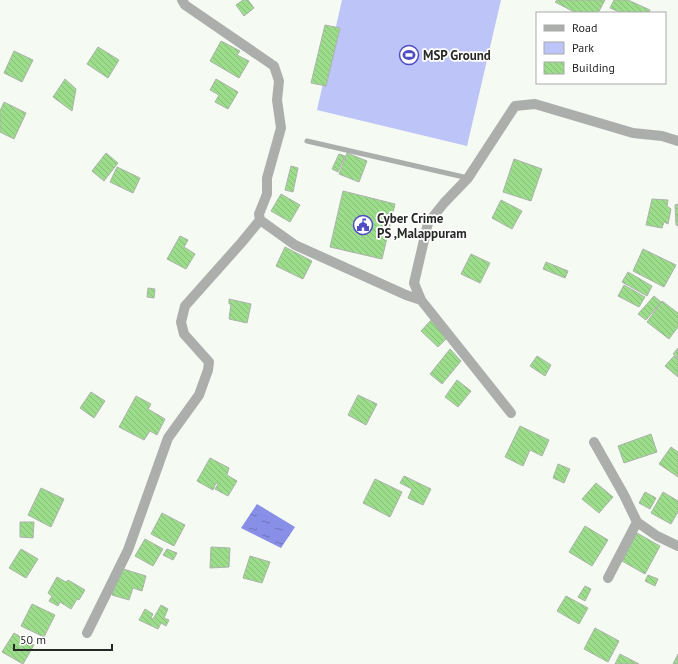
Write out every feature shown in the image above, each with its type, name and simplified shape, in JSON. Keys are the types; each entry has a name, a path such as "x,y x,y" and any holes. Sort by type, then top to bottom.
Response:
{"street":[{"path":"182,0 185,5 274,66 279,81 277,100 281,128 267,178 267,194 259,214 260,220 295,245 406,295 421,300"},
{"path":"511,413 421,300 414,284 428,223 444,203 468,178 515,106 535,104 633,133 662,136 678,141"},
{"path":"87,632 128,550 168,438 199,396 208,370 209,362 184,334 181,322 185,306 260,220"},
{"path":"594,442 624,495 637,522 657,536 678,546"},
{"path":"608,578 637,522"}],"lane":[{"path":"307,141 468,178"}],"green space":[{"name":"MSP Ground","path":"342,0 501,0 467,146 317,110"}],"water":[{"path":"257,504 295,527 281,548 241,528"}],"building":[{"path":"243,0 248,0 254,8 244,16 236,5"},
{"path":"557,0 605,0 599,12 574,12 555,2"},
{"path":"614,0 628,0 650,10 649,12 620,12 610,8"},
{"path":"325,25 340,28 326,86 311,83"},
{"path":"221,41 240,51 237,55 249,61 239,78 210,61"},
{"path":"98,47 119,60 108,78 87,64"},
{"path":"14,51 33,60 22,82 4,73"},
{"path":"65,79 76,89 72,111 53,97"},
{"path":"216,79 238,92 228,109 215,102 219,95 210,90"},
{"path":"4,102 26,113 14,139 0,132 0,111"},
{"path":"106,153 118,163 104,181 92,171"},
{"path":"347,153 367,161 359,182 339,174"},
{"path":"339,154 345,156 338,172 332,169"},
{"path":"514,159 542,169 531,201 503,192"},
{"path":"291,166 298,168 293,192 285,190"},
{"path":"117,167 140,178 133,193 110,182"},
{"name":"Cyber Crime PS ,Malappuram","path":"343,191 395,204 382,259 330,247"},
{"path":"281,194 300,205 290,222 271,211"},
{"path":"652,199 668,200 667,206 671,209 668,224 664,222 662,228 646,225"},
{"path":"501,200 522,211 512,229 492,218"},
{"path":"678,204 678,226 676,225 675,205"},
{"path":"180,236 188,240 184,247 195,254 186,269 167,259"},
{"path":"285,247 312,261 303,279 276,266"},
{"path":"643,249 676,265 664,287 633,271"},
{"path":"471,254 490,263 480,283 461,274"},
{"path":"546,262 568,271 565,278 543,269"},
{"path":"628,272 652,286 647,296 622,282"},
{"path":"624,285 645,297 639,307 618,296"},
{"path":"148,288 155,289 154,298 147,297"},
{"path":"654,296 661,302 646,320 638,314"},
{"path":"229,299 251,304 247,323 229,319 231,304 229,304"},
{"path":"662,301 678,313 678,327 669,339 647,322"},
{"path":"433,318 448,337 438,347 421,331"},
{"path":"678,348 678,358 673,354"},
{"path":"450,349 461,361 442,384 430,374"},
{"path":"537,356 551,365 545,376 530,366"},
{"path":"674,356 678,359 678,377 665,366"},
{"path":"457,380 471,391 458,407 445,397"},
{"path":"91,392 105,401 94,418 80,408"},
{"path":"358,395 377,404 366,425 348,415"},
{"path":"136,396 151,404 148,409 165,419 157,435 150,431 144,440 119,427"},
{"path":"520,426 549,440 542,456 530,450 523,466 505,457"},
{"path":"651,434 657,452 624,463 618,446"},
{"path":"671,447 678,452 678,477 659,464"},
{"path":"210,458 229,468 227,475 237,481 228,496 215,489 218,484 216,483 213,490 197,481"},
{"path":"558,464 570,469 564,483 553,478"},
{"path":"404,476 431,489 423,505 408,498 412,489 400,483"},
{"path":"375,479 402,492 390,517 363,503"},
{"path":"596,483 613,497 599,513 582,499"},
{"path":"41,488 64,499 51,527 28,515"},
{"path":"645,492 656,498 650,509 639,503"},
{"path":"663,492 678,501 678,512 671,524 651,513"},
{"path":"162,513 185,525 174,546 151,534"},
{"path":"20,522 34,522 33,538 20,537"},
{"path":"585,526 608,540 592,566 569,552"},
{"path":"637,533 660,546 645,574 622,561"},
{"path":"145,539 163,549 153,566 135,556"},
{"path":"211,547 230,548 229,567 210,568"},
{"path":"21,549 38,559 26,578 9,568"},
{"path":"167,549 177,553 173,560 163,555"},
{"path":"250,556 270,562 262,583 243,578"},
{"path":"120,568 146,576 142,591 133,588 129,600 112,595"},
{"path":"648,575 658,579 655,586 645,581"},
{"path":"57,577 66,582 68,580 85,590 71,609 60,602 58,606 49,601 52,596 48,593"},
{"path":"585,586 591,589 585,601 578,597"},
{"path":"566,596 588,608 579,624 557,611"},
{"path":"32,604 55,615 44,637 21,626"},
{"path":"161,605 168,609 164,618 169,620 166,626 161,623 158,629 139,620 145,609 153,614 151,618 153,619"},
{"path":"595,628 619,641 608,662 584,649"},
{"path":"14,633 34,645 23,664 2,652"},
{"path":"620,654 639,664 615,664"},
{"path":"678,654 678,664 673,664"}],"place":[{"name":"MSP Ground","path":"409,55"},
{"name":"Cyber Crime PS ,Malappuram","path":"363,225"}]}
